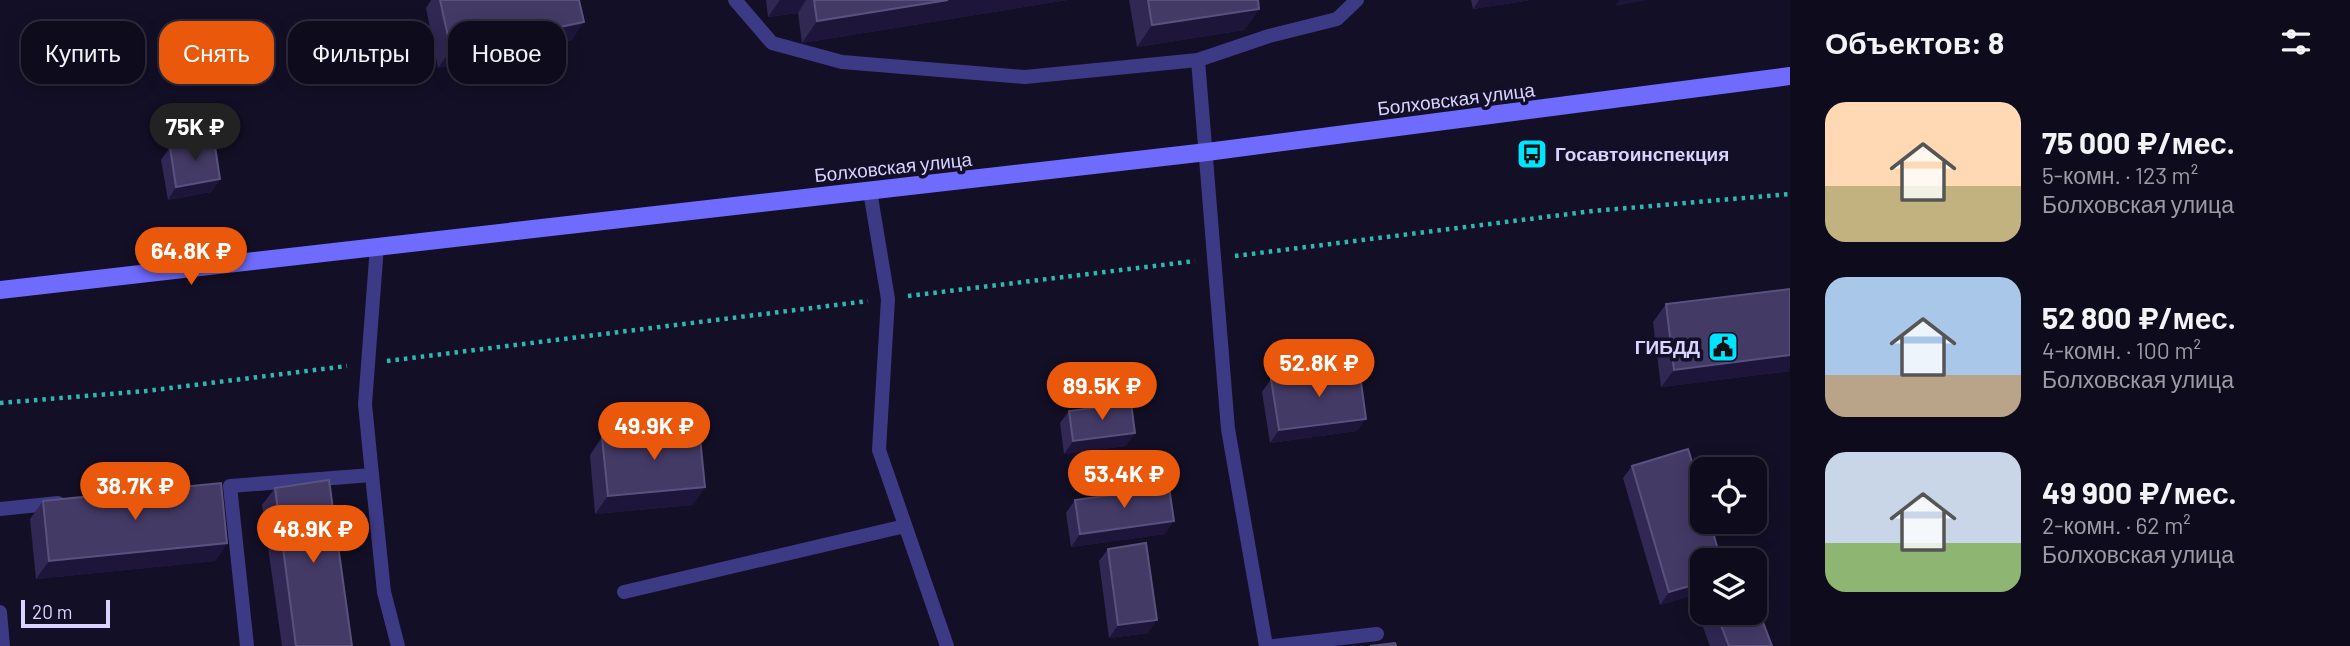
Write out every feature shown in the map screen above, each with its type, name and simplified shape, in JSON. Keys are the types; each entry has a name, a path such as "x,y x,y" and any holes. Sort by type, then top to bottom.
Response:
{"main road":[{"name":"Болховская улица","path":"0,290 1207,152 1790,76"}],"lane":[{"path":"735,0 772,43 842,62 1024,77 1198,60 1269,36 1338,19 1357,0"},
{"path":"1198,60 1228,429 1266,646"},
{"path":"870,191 888,299 879,450 947,646"},
{"path":"377,246 365,404 384,592 398,646"},
{"path":"247,646 223,486 372,475"},
{"path":"0,509 68,502"},
{"path":"624,592 905,526"},
{"path":"0,612 3,646"},
{"path":"1274,646 1377,634"}],"building":[{"path":"440,0 579,0 584,22 566,26 566,21 448,21 448,36"},
{"path":"814,0 948,0 817,21"},
{"path":"1148,0 1258,0 1259,9 1152,25"},
{"path":"214,140 220,179 176,187 170,147"},
{"name":"ГИБДД","path":"1790,289 1790,355 1674,370 1666,304"},
{"path":"1359,367 1366,419 1279,430 1271,379"},
{"path":"1131,403 1135,433 1073,441 1069,411"},
{"path":"699,428 705,487 608,496 602,437"},
{"path":"1688,449 1690,457 1690,534 1713,534 1718,548 1690,548 1690,586 1669,592 1632,466"},
{"path":"329,480 352,646 296,646 275,488"},
{"path":"221,483 227,543 49,561 43,501"},
{"path":"1169,487 1174,521 1080,534 1075,500"},
{"path":"1146,543 1157,620 1118,625 1108,549"},
{"path":"1721,625 1764,625 1772,646 1729,646"},
{"path":"1395,643 1396,646 1370,646"}],"place":[{"name":"Госавтоинспекция","path":"1532,154"},
{"name":"ГИБДД","path":"1723,347"}]}
